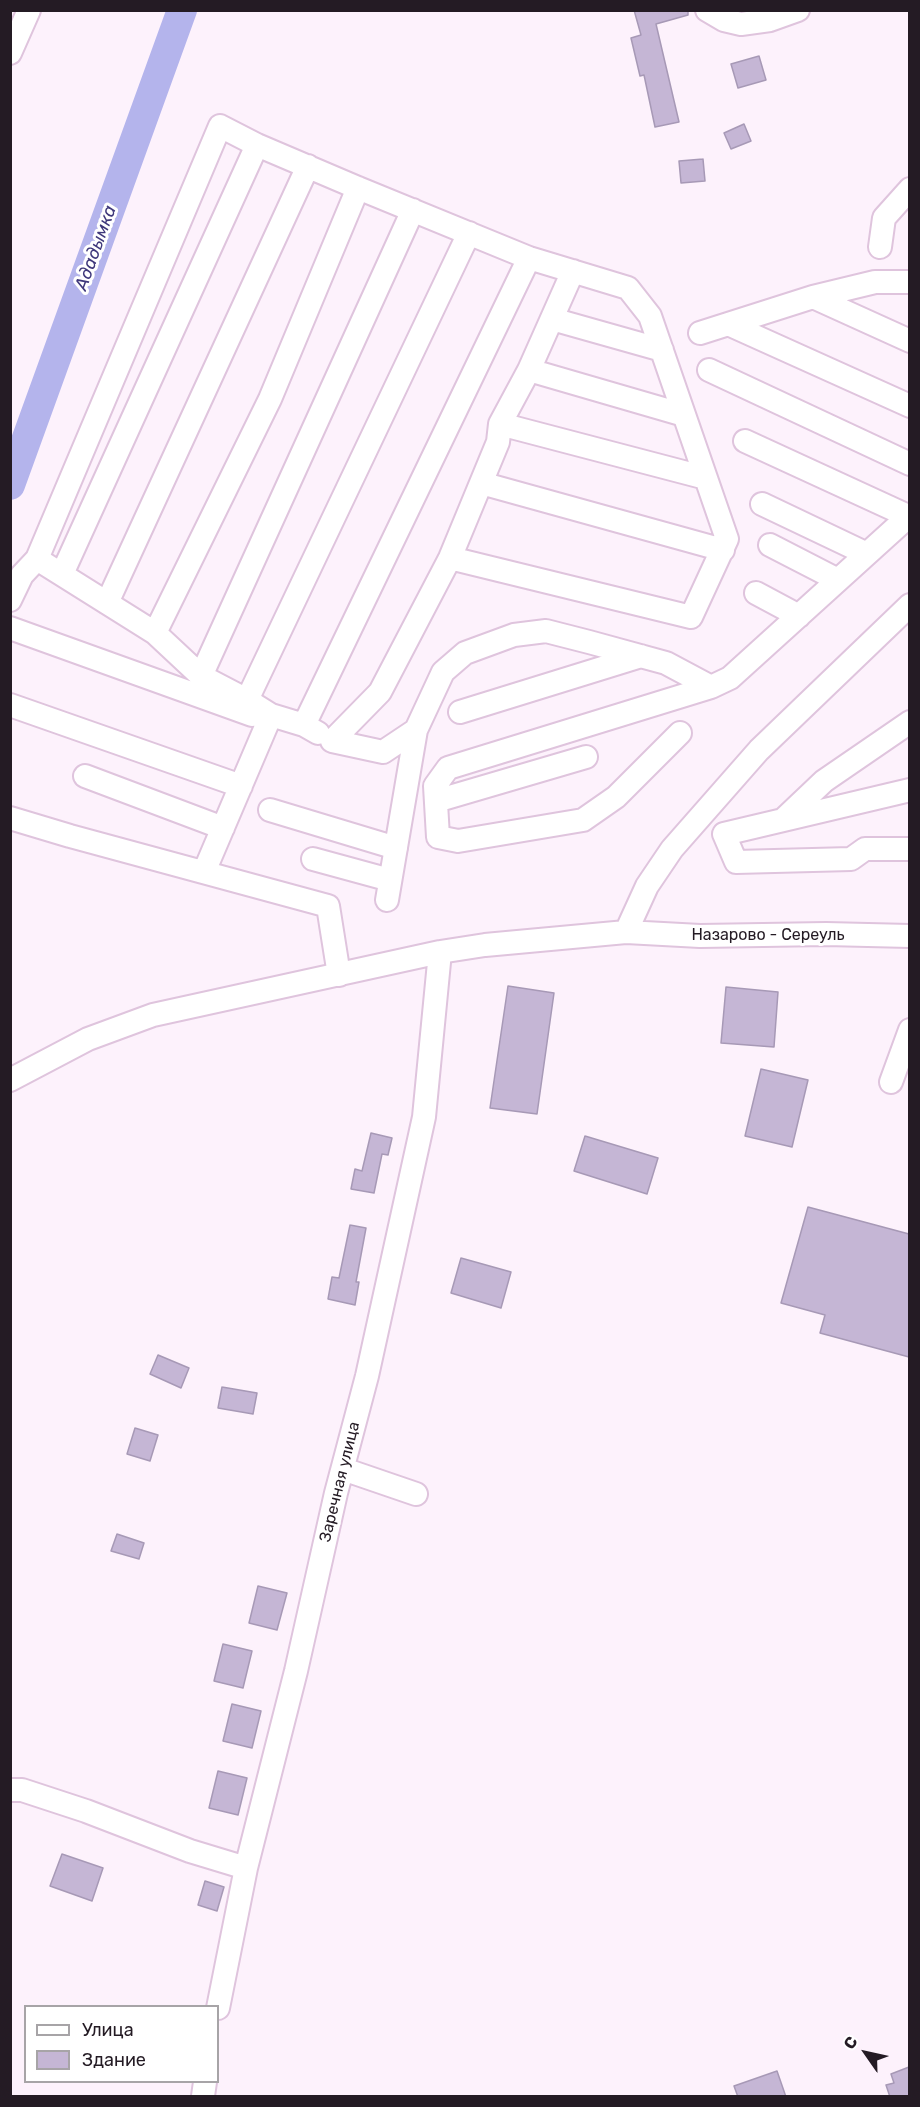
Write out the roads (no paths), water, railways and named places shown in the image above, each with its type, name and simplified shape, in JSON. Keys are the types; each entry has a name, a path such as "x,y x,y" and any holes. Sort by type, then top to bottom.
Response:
{"street":[{"path":"10,53 29,10"},
{"path":"707,10 724,20 741,24 770,20 798,10"},
{"path":"10,600 21,575 37,559 220,126 257,145 358,189 529,258 628,288 650,316 727,539 691,617 450,558"},
{"path":"62,574 257,145"},
{"path":"107,603 308,166"},
{"path":"155,633 270,399 358,189"},
{"path":"880,247 884,218 909,189"},
{"path":"201,676 413,210"},
{"path":"248,700 469,233"},
{"path":"304,725 529,258"},
{"path":"332,741 380,692 450,558 498,442 500,424 529,370 573,272"},
{"path":"700,333 813,297 875,282 906,284"},
{"path":"813,297 909,341"},
{"path":"552,319 662,350"},
{"path":"728,324 909,406"},
{"path":"529,370 684,415"},
{"path":"709,370 909,464"},
{"path":"500,424 706,478"},
{"path":"680,733 616,797 583,820 458,841 438,837 435,786 448,768 711,687 730,678 909,516 745,441"},
{"path":"481,483 723,550"},
{"path":"762,504 867,554"},
{"path":"770,545 838,580"},
{"path":"37,559 155,633 201,676 248,700 270,718"},
{"path":"756,593 799,616"},
{"path":"626,932 647,886 672,849 759,750 909,605"},
{"path":"10,628 270,718 304,725 332,741 383,752 416,730"},
{"path":"314,859 389,890 416,730 443,672 465,653 514,635 546,631 666,663 711,687"},
{"path":"460,712 641,656"},
{"path":"10,705 241,786"},
{"path":"784,819 824,781 906,712"},
{"path":"204,872 270,718"},
{"path":"824,781 886,755"},
{"path":"436,801 586,757"},
{"path":"85,776 223,828"},
{"path":"883,796 909,781"},
{"path":"909,790 724,834 736,862 851,859 866,849 909,839"},
{"path":"270,810 396,849"},
{"path":"10,818 328,906 339,975"},
{"path":"866,849 909,849"},
{"name":"Назарово - Сереуль","path":"10,1080 88,1039 153,1015 440,952 485,945 626,932 700,936 826,934 909,936"},
{"name":"Заречная улица","path":"219,2005 246,1868 367,1376 424,1117 440,952"},
{"path":"891,1082 909,1030"},
{"path":"343,1469 416,1494"},
{"path":"10,1790 22,1790 190,1851 246,1868"}],"waterway":[{"name":"Ададымка","path":"10,485 182,10"}]}
